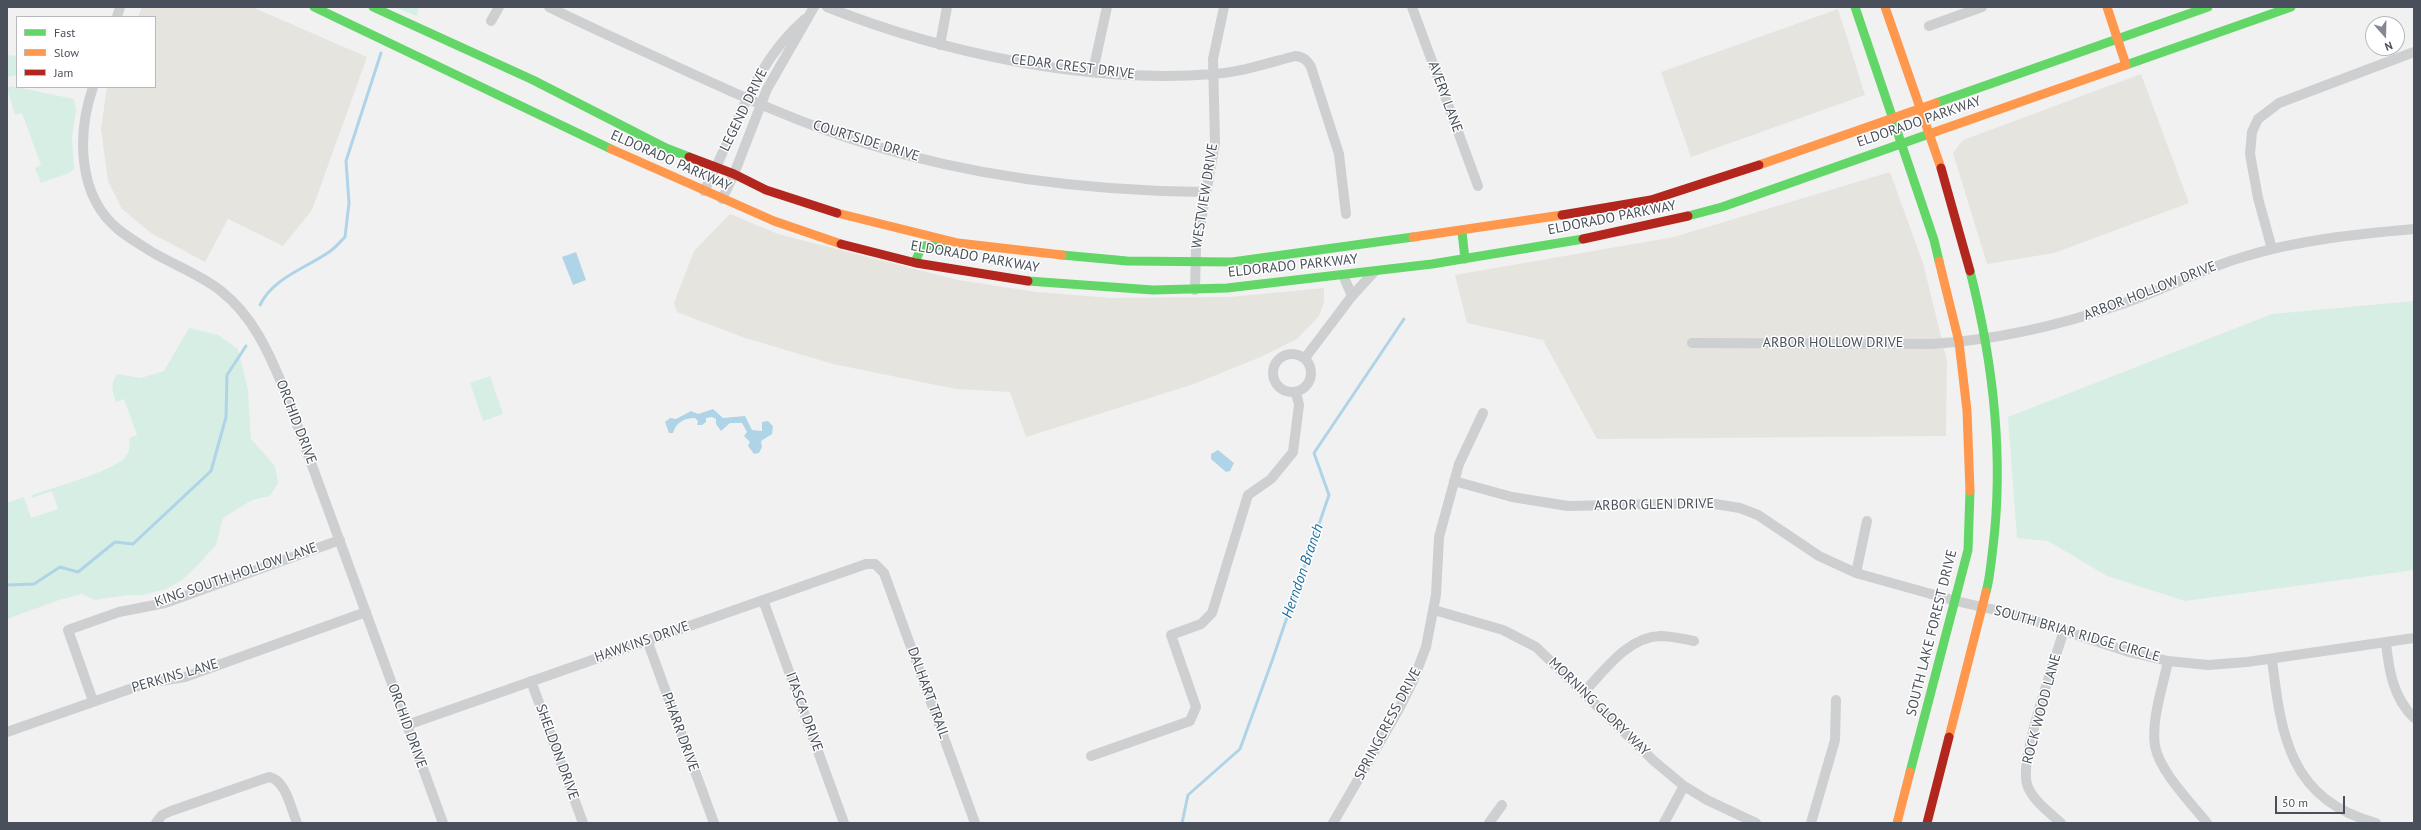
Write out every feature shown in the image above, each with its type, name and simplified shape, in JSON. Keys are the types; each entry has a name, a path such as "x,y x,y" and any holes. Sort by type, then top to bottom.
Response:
{"main road":[{"name":"ELDORADO PARKWAY","path":"314,7 459,78 704,191 806,233 952,270 1028,282 1082,286 1195,290 1277,284 1374,272 1465,259 1655,226 1722,207 1902,142 2291,7"},
{"name":"ELDORADO PARKWAY","path":"373,7 533,80 666,148 734,174 766,190 856,219 958,243 988,248 1087,259 1196,264 1232,262 1462,232 1651,200 1709,183 1920,107 2208,7"},
{"name":"SOUTH LAKE FOREST DRIVE","path":"1855,7 1934,240 1958,342 1967,410 1970,491 1968,550 1956,601 1897,823"},
{"path":"1885,7 1920,107 1961,234 1984,337 1994,399 1997,471 1995,551 1983,607 1927,823"},
{"path":"2107,7 2126,65"},
{"path":"1651,200 1655,226"},
{"path":"1462,232 1465,259"},
{"path":"916,262 922,246 932,244 979,250 988,248"}],"street":[{"path":"491,21 500,7"},
{"name":"COURTSIDE DRIVE","path":"549,7 746,99 864,143 990,174 1063,185 1119,190 1206,192"},
{"name":"LEGEND DRIVE","path":"722,199 734,174 767,89 814,7"},
{"name":"CEDAR CREST DRIVE","path":"827,7 867,23 940,45 1003,59 1093,71 1130,75 1212,74 1248,69 1295,56 1306,59 1315,77 1339,154 1346,214"},
{"path":"940,45 947,7"},
{"path":"1093,71 1107,7"},
{"name":"WESTVIEW DRIVE","path":"1195,290 1197,238 1215,143 1212,74 1216,40 1224,7"},
{"name":"AVERY LANE","path":"1412,7 1478,186"},
{"path":"1929,26 1982,7"},
{"name":"LEGEND DRIVE","path":"704,191 717,167 746,99 774,52 791,31 808,17"},
{"path":"2272,249 2258,198 2250,154 2252,132 2258,119 2279,103 2414,52"},
{"name":"ORCHID DRIVE","path":"93,88 86,107 81,136 84,165 92,192 105,215 118,230 154,253 220,290 241,309 259,335 282,383 442,823"},
{"name":"ARBOR HOLLOW DRIVE","path":"1692,343 1958,342 2070,321 2123,304 2228,262 2272,249 2347,236 2414,229"},
{"path":"1305,358 1352,296 1374,272"},
{"path":"1344,275 1352,296"},
{"path":"1287,354 1300,355 1305,358 1312,369 1310,381 1307,387 1296,393 1289,393 1278,386 1274,380 1274,368 1276,362 1287,354"},
{"path":"1091,756 1190,721 1196,707 1171,635 1201,624 1212,613 1248,495 1271,479 1293,452 1299,405 1296,393"},
{"name":"SPRINGCRESS DRIVE","path":"1333,823 1413,681 1426,647 1434,610 1437,550 1454,480 1459,464 1483,413"},
{"name":"ARBOR GLEN DRIVE","path":"1454,480 1512,497 1568,506 1648,506 1689,503 1726,504 1758,515 1819,556 1856,573 1956,601"},
{"path":"1856,573 1867,521"},
{"name":"KING SOUTH HOLLOW LANE","path":"93,702 68,630 126,610 165,603 340,540"},
{"name":"HAWKINS DRIVE","path":"407,725 866,564 878,565"},
{"name":"DALHART TRAIL","path":"878,565 884,573 975,823"},
{"name":"ITASCA DRIVE","path":"763,600 844,823"},
{"name":"SOUTH BRIAR RIDGE CIRCLE","path":"1956,601 2017,615 2129,652 2168,661 2223,664 2272,659 2414,638"},
{"name":"MORNING GLORY WAY","path":"1434,610 1482,622 1518,636 1550,659 1640,747 1684,786 1707,800 1756,823"},
{"name":"PERKINS LANE","path":"7,732 148,683 185,677 366,612"},
{"name":"ROCK WOOD LANE","path":"2061,823 2032,794 2027,786 2025,769 2030,745 2064,630"},
{"path":"1584,692 1610,664 1638,642 1660,636 1694,642"},
{"name":"PHARR DRIVE","path":"647,640 714,823"},
{"path":"2386,643 2394,688 2401,703 2414,718"},
{"path":"2272,659 2282,731 2290,752 2300,770 2330,803 2354,816 2376,823"},
{"path":"2168,661 2159,707 2156,748 2167,771 2207,823"},
{"name":"SHELDON DRIVE","path":"532,681 583,823"},
{"path":"1811,823 1835,740 1836,700"},
{"path":"156,823 158,818 171,811 265,778 276,779 283,788 297,823"},
{"path":"1664,823 1684,786"},
{"path":"1489,823 1502,805"}],"shaded area":[{"path":"142,7 252,7 367,57 312,210 283,246 228,219 205,262 151,233 122,209 108,181 101,129 107,88 156,88 156,16 138,16"},
{"path":"1838,9 1865,95 1691,157 1661,72"},
{"path":"2141,74 2189,203 2054,253 1987,264 1953,153 1963,140"},
{"path":"1890,172 1923,263 1947,361 1946,436 1597,439 1543,340 1467,323 1455,275 1674,237"},
{"path":"730,214 778,234 958,280 1037,292 1112,298 1230,297 1324,288 1324,302 1319,316 1297,339 1263,356 1194,384 1026,437 1010,392 956,389 833,364 742,337 677,312 674,303 694,251"}],"green space":[{"path":"395,7 418,7 417,16"},
{"path":"7,55 16,56 16,75 7,77"},
{"path":"11,86 74,99 76,110 72,138 74,169 69,173 41,183 35,168 41,165 22,113 15,115 7,88"},
{"path":"2414,301 2414,570 2185,601 2107,576 2048,541 2017,538 2008,417 2272,314"},
{"path":"189,328 218,335 238,349 248,390 251,439 275,466 278,483 270,496 252,500 223,518 216,545 182,580 166,589 142,595 128,595 94,600 82,594 59,600 7,619 7,503 24,497 31,518 58,509 52,491 32,498 32,495 97,473 120,462 128,452 130,443 129,438 137,435 124,399 116,402 112,388 113,380 118,374 141,378 164,371"},
{"path":"490,376 503,414 483,421 470,383"}],"water":[{"path":"576,252 586,280 573,285 562,257"},
{"path":"713,409 723,418 745,416 752,430 762,431 762,422 768,421 773,426 772,434 761,441 762,447 759,453 754,454 748,446 750,442 744,436 747,432 742,423 730,423 721,431 716,424 716,419 712,417 706,418 706,422 702,425 697,425 698,421 695,418 691,418 681,421 674,429 673,433 669,433 665,422 670,418 676,419 691,411 698,414"},
{"path":"1218,450 1234,463 1230,471 1226,472 1211,459 1211,454"}],"waterway":[{"path":"260,305 266,296 281,281 329,252 345,237 349,203 346,161 381,53"},
{"name":"Herndon Branch","path":"1182,823 1188,795 1240,749 1272,661 1329,495 1314,453 1404,319"},
{"path":"7,585 34,584 60,567 78,572 115,542 133,544 211,471 226,417 227,375 246,346"}],"traffic: fast":[{"path":"314,7 611,149"},
{"path":"373,7 533,80 666,148 689,157"},
{"path":"1855,7 1934,240 1939,261"},
{"path":"1936,103 2208,7"},
{"path":"2126,65 2291,7"},
{"path":"1688,216 1722,207 1929,134"},
{"path":"1462,232 1465,259"},
{"path":"1062,255 1127,261 1232,262 1413,237"},
{"path":"1028,281 1153,290 1227,288 1432,264 1583,239"},
{"path":"915,262 922,246 943,245"},
{"path":"1970,271 1985,339 1997,443 1996,512 1993,547 1986,592"},
{"path":"1910,772 1968,550 1970,491"}],"traffic: slow":[{"path":"1885,7 1941,168"},
{"path":"2107,7 2126,65"},
{"path":"1929,134 2126,65"},
{"path":"1759,165 1936,103"},
{"path":"611,149 774,221 841,244"},
{"path":"837,213 958,243 1062,255"},
{"path":"1413,237 1562,215"},
{"path":"1939,261 1959,342 1967,411 1970,491"},
{"path":"1949,737 1986,592"},
{"path":"1897,823 1910,772"}],"traffic: jam":[{"path":"689,157 734,174 766,190 837,213"},
{"path":"1562,215 1651,200 1759,165"},
{"path":"1941,168 1970,271"},
{"path":"1583,239 1688,216"},
{"path":"841,244 916,263 1028,281"},
{"path":"1927,823 1949,737"}]}
